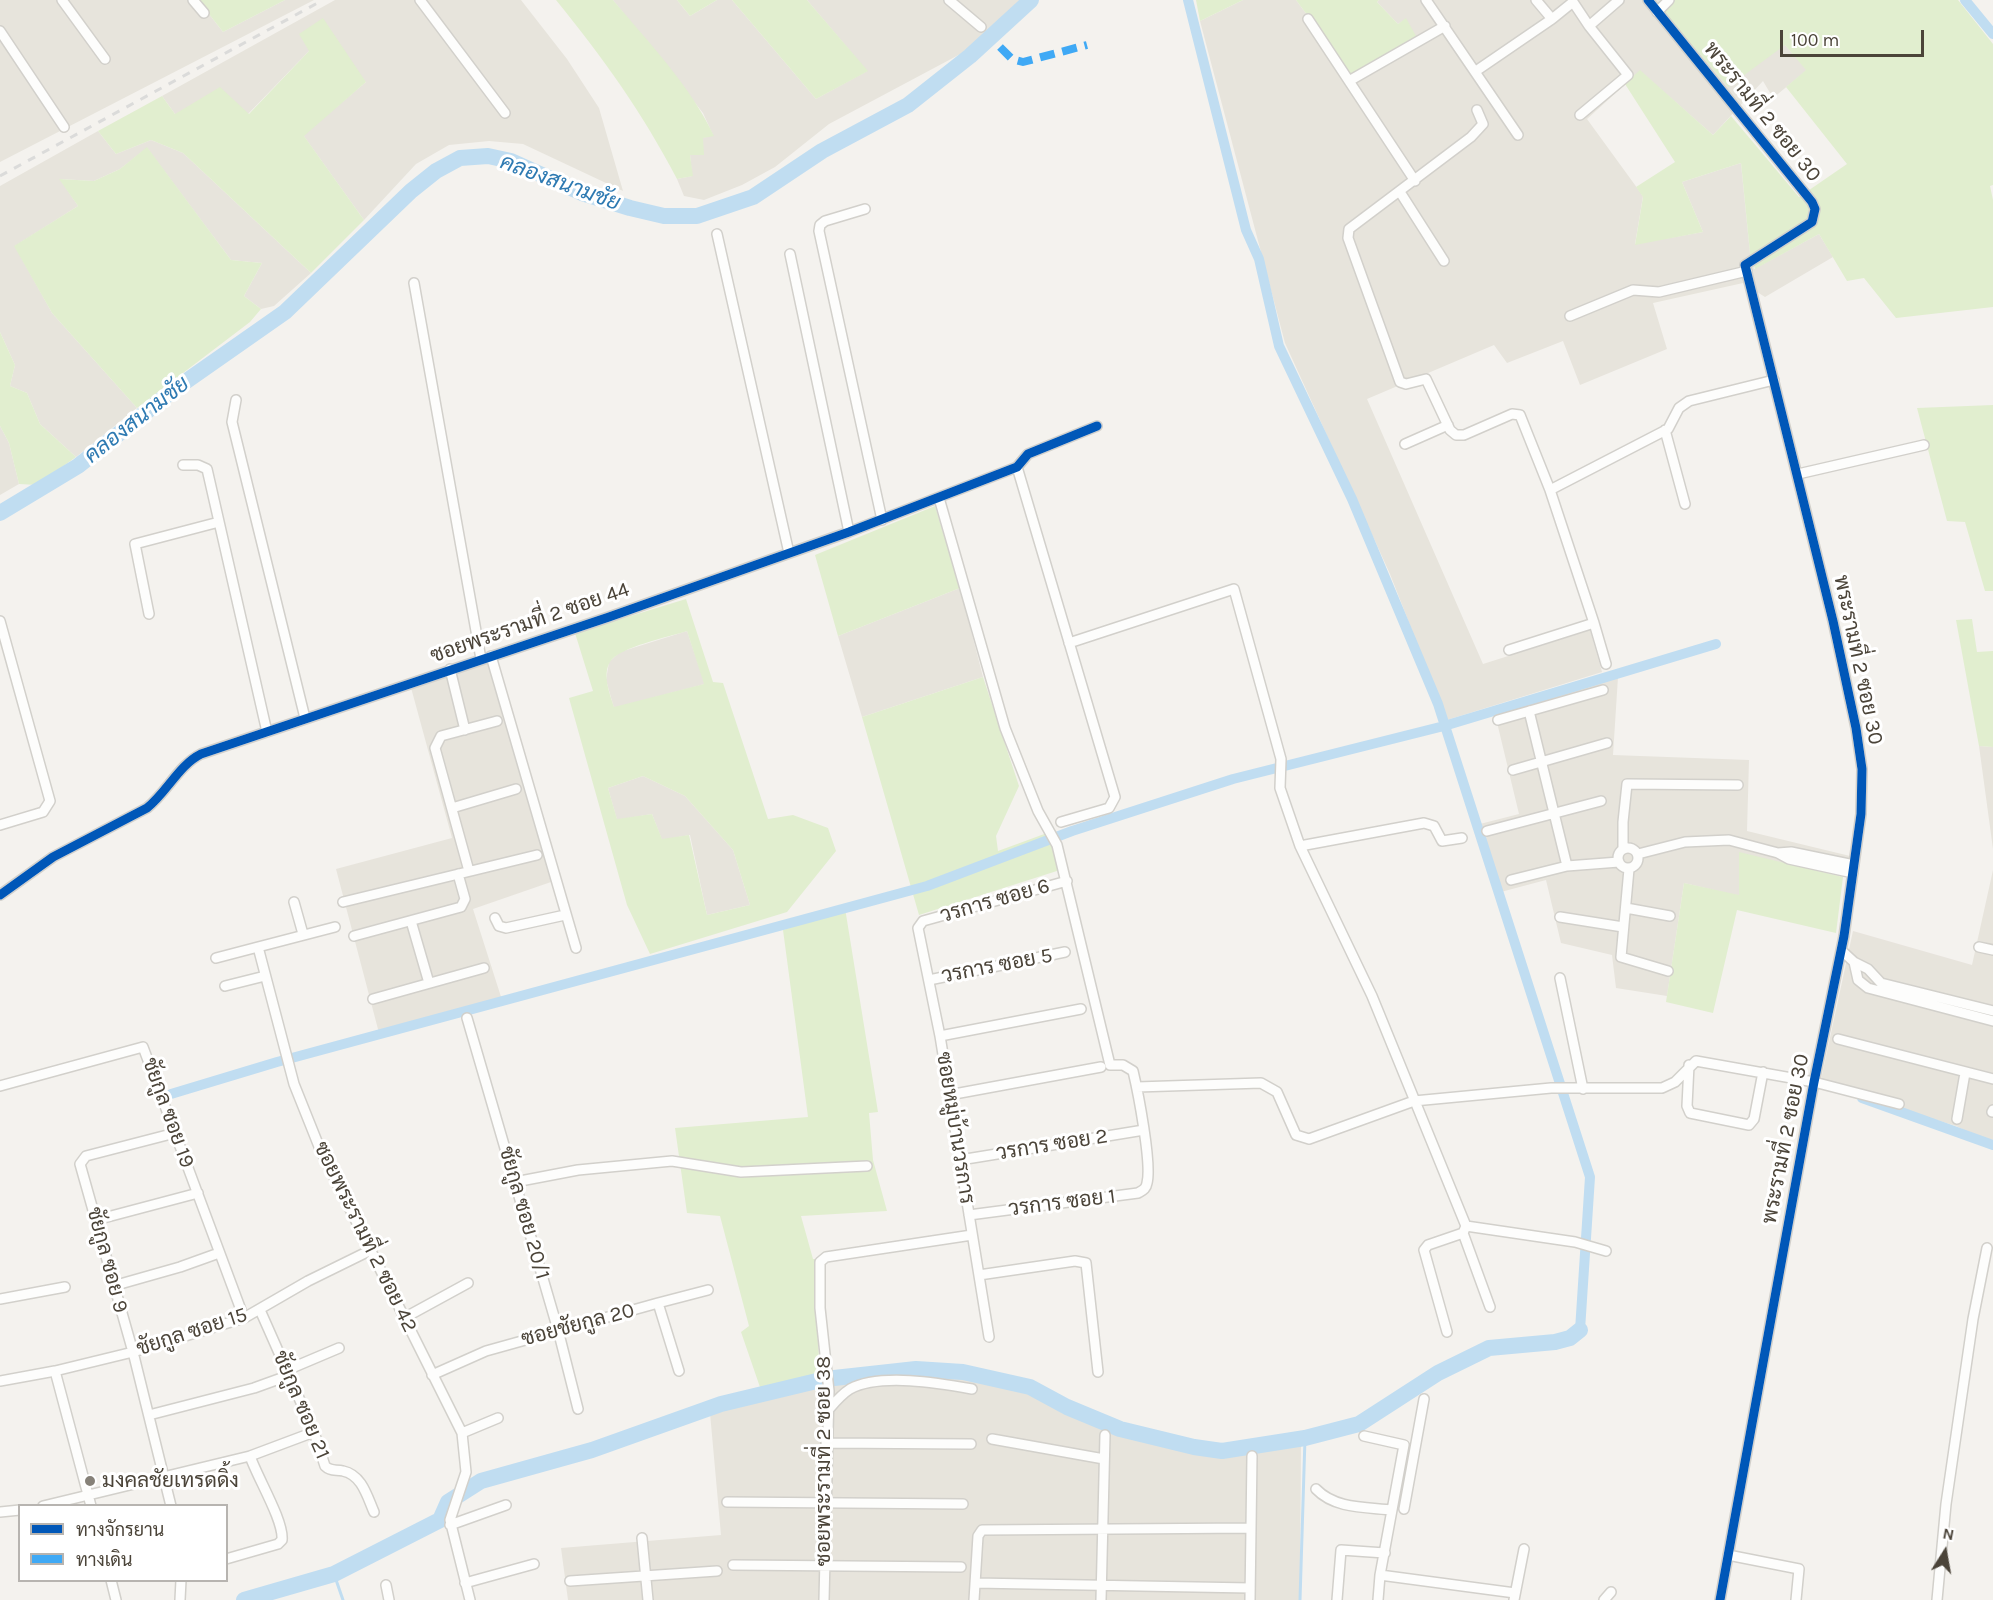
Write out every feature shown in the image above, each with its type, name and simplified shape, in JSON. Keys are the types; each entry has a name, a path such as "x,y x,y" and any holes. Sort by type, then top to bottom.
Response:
{"street":[{"path":"62,0 105,59"},
{"path":"193,0 204,13"},
{"path":"420,0 505,112"},
{"path":"949,0 981,27"},
{"path":"1426,0 1518,135"},
{"path":"1536,0 1552,19"},
{"path":"1589,26 1619,0"},
{"name":"พระรามที่ 2 ซอย 30","path":"1648,0 1812,202 1815,209 1812,222 1745,265 1798,474 1859,746 1861,814 1842,951 1814,1082 1720,1600"},
{"path":"1657,12 1669,0"},
{"path":"1476,71 1573,2 1628,75 1580,114"},
{"path":"1308,19 1415,181"},
{"path":"1349,81 1445,26"},
{"path":"0,31 64,127"},
{"path":"1477,110 1484,121 1482,127 1415,181 1353,224 1349,229 1348,238 1400,382 1406,384 1426,379 1448,425 1456,435 1464,435 1512,414 1520,415 1550,490 1606,664"},
{"path":"1400,192 1444,261"},
{"path":"865,209 825,222 820,225 819,231 882,519"},
{"path":"717,234 789,552"},
{"path":"790,254 849,532"},
{"path":"1570,316 1633,290 1659,291 1747,271"},
{"path":"414,283 481,659"},
{"path":"1550,490 1665,430 1673,424 1683,404 1689,400 1774,380"},
{"path":"236,400 232,422 305,718"},
{"path":"1405,444 1448,425"},
{"name":"ซอยพระรามที่ 2 ซอย 44","path":"2,889 53,857 147,808 161,797 192,758 609,617 849,532 1017,467 1028,454 1096,426"},
{"path":"1665,430 1685,504"},
{"path":"1798,474 1924,445"},
{"path":"183,465 198,465 207,469 267,732"},
{"path":"1017,467 1115,797 1110,808 1060,822"},
{"path":"939,498 1005,728 1038,811 1058,845 1105,1066"},
{"path":"149,614 135,544 219,522"},
{"path":"1069,643 1234,589 1281,759 1280,788 1300,846 1372,996 1464,1229 1490,1307"},
{"path":"0,621 50,801 43,812 0,825"},
{"path":"1509,650 1594,623"},
{"path":"491,656 576,948"},
{"path":"450,669 465,729"},
{"path":"1498,720 1603,690"},
{"path":"1529,711 1567,866"},
{"path":"469,871 435,748 441,736 497,721"},
{"path":"1513,770 1541,760 1607,743"},
{"path":"1619,862 1618,855 1623,849 1627,784 1738,785"},
{"path":"452,808 516,789"},
{"path":"1487,831 1601,801"},
{"path":"1300,846 1424,823 1434,826 1442,841 1462,838"},
{"path":"1638,854 1685,842 1715,839 1729,840 1778,853 1789,859 1854,869"},
{"path":"1623,849 1630,848 1638,854"},
{"path":"1629,869 1637,864 1638,854"},
{"path":"343,902 537,855"},
{"path":"1511,880 1567,866 1619,862 1629,869"},
{"path":"1629,869 1621,957 1668,971"},
{"path":"354,936 461,908 465,899 458,874"},
{"name":"วรการ ซอย 6","path":"923,921 1067,881"},
{"path":"294,902 303,934"},
{"path":"1626,908 1670,916"},
{"path":"495,918 499,926 506,928 565,915"},
{"path":"1560,918 1623,927"},
{"path":"411,921 429,983"},
{"name":"ซอยหมู่บ้านวรการ","path":"923,921 918,928 919,936 940,1036 989,1337"},
{"path":"216,958 335,927"},
{"name":"ซอยพระรามที่ 2 ซอย 42","path":"258,947 287,1059 320,1149 462,1434 466,1472 452,1512 450,1525 470,1600"},
{"path":"1979,947 1993,950"},
{"path":"1842,951 1854,962 1868,969 1876,979 1890,986 1993,1011"},
{"name":"วรการ ซอย 5","path":"929,980 1065,952"},
{"path":"1854,962 1858,981 1868,988 1993,1021"},
{"path":"373,999 484,968"},
{"path":"225,986 265,976"},
{"path":"1560,978 1582,1089"},
{"path":"1868,988 1876,979"},
{"path":"940,1036 1081,1010"},
{"name":"ชัยกูล ซอย 20/1","path":"467,1018 558,1330 578,1409"},
{"path":"1838,1039 1993,1079"},
{"name":"ชัยกูล ซอย 19","path":"0,1086 143,1047 244,1318"},
{"path":"1137,1087 1261,1083 1277,1092 1296,1135 1309,1139 1414,1101 1551,1088 1668,1086 1689,1065 1701,1062 1814,1082 1899,1104"},
{"path":"949,1095 1105,1066 1123,1065 1133,1071 1143,1131"},
{"path":"1689,1065 1688,1106 1690,1113 1749,1125 1754,1119 1763,1072"},
{"path":"1957,1119 1965,1073"},
{"name":"วรการ ซอย 2","path":"960,1160 1143,1131"},
{"name":"วรการ ซอย 1","path":"969,1215 1138,1193 1145,1189 1148,1180 1143,1131"},
{"name":"ชัยกูล ซอย 9","path":"171,1504 133,1352 80,1164 86,1156 175,1133"},
{"path":"515,1182 579,1170 672,1161 741,1172 867,1166"},
{"path":"96,1220 198,1193"},
{"path":"1447,1332 1424,1250 1428,1245 1464,1229 1575,1242 1606,1251"},
{"name":"ซอยพระรามที่ 2 ซอย 38","path":"824,1600 824,1503 829,1391 820,1308 820,1262 826,1257 972,1235"},
{"path":"1937,1600 1946,1504 1987,1248"},
{"name":"ชัยกูล ซอย 15","path":"0,1381 55,1371 133,1352 244,1318 308,1281 371,1250"},
{"path":"113,1286 180,1268 219,1253"},
{"path":"979,1275 1074,1261 1086,1263 1098,1372"},
{"path":"404,1318 468,1283"},
{"path":"0,1299 65,1287"},
{"path":"658,1303 708,1290"},
{"name":"ซอยชัยกูล 20","path":"432,1375 486,1351 658,1303 678,1371"},
{"name":"ชัยกูล ซอย 21","path":"260,1310 289,1372 314,1432 325,1466 328,1470 351,1473 361,1482 374,1512"},
{"path":"149,1415 254,1388 339,1348"},
{"path":"55,1371 90,1504"},
{"path":"829,1409 848,1390 894,1381 927,1381 972,1389"},
{"path":"1404,1509 1424,1399"},
{"path":"462,1434 498,1418"},
{"path":"51,1504 250,1456 314,1432"},
{"path":"1101,1600 1105,1435"},
{"path":"1364,1436 1404,1445 1380,1575 1378,1600"},
{"path":"992,1439 1104,1460"},
{"path":"826,1443 971,1444"},
{"path":"228,1558 278,1544 282,1540 281,1525 258,1479 250,1456"},
{"path":"1250,1600 1252,1456"},
{"path":"1401,1458 1413,1461"},
{"path":"1316,1488 1325,1498 1337,1503 1392,1510"},
{"path":"727,1502 963,1504"},
{"path":"450,1525 506,1505"},
{"path":"0,1512 18,1510"},
{"path":"974,1600 978,1536 982,1530 1251,1528"},
{"path":"642,1538 648,1600"},
{"path":"1380,1575 1515,1597 1524,1549"},
{"path":"1337,1600 1341,1550 1385,1553"},
{"path":"1728,1555 1799,1569 1796,1600"},
{"path":"465,1583 534,1564"},
{"path":"733,1565 961,1567"},
{"path":"570,1581 717,1571"},
{"path":"111,1582 116,1600"},
{"path":"180,1600 181,1582"},
{"path":"975,1583 1250,1588"},
{"path":"386,1585 389,1600"}],"shaded area":[{"path":"0,0 198,0 223,32 285,0 314,0 0,162"},
{"path":"335,0 521,0 567,59 599,108 623,191 523,144 489,141 449,145 416,164 364,220 303,135 366,82 309,51 248,114 175,114 162,96"},
{"path":"613,0 677,0 690,16 717,0 732,0 816,99 867,71 807,0 1020,0 966,51 829,124 775,167 742,185 704,200 684,196 677,179 692,176 690,155 702,138 713,135 703,113"},
{"path":"1243,0 1296,0 1351,74 1406,19 1398,24 1377,2 1379,0 1674,0 1664,11 1785,45 1807,70 1773,98 1763,81 1713,135 1640,71 1587,119 1643,196 1635,244 1703,232 1682,182 1741,163 1750,253 1754,269 1819,234 1833,257 1765,297 1743,283 1653,303 1667,349 1580,385 1563,341 1507,363 1494,345 1367,399 1483,664 1590,630 1602,672 1447,720 1390,574 1285,343 1200,21"},
{"path":"98,131 116,154 151,140 183,153 311,273 274,306 261,309 244,296 262,263 231,260 147,148 120,169 94,181 60,179 78,206 15,246 52,313 137,408 76,457 40,424 27,393 10,386 15,365 0,332 0,186"},
{"path":"0,426 9,443 19,484 0,495"},
{"path":"960,588 983,677 862,717 838,636"},
{"path":"687,631 705,684 614,708 606,680 609,662 620,652"},
{"path":"487,657 551,882 473,909 502,1000 379,1033 336,869 452,838 410,684"},
{"path":"1618,677 1613,755 1749,760 1747,831 1850,856 1843,877 1739,853 1739,896 1684,883 1667,996 1616,988 1612,955 1561,943 1546,880 1497,893 1476,825 1519,814 1494,710"},
{"path":"1979,746 1993,747 1993,849"},
{"path":"643,776 685,796 733,850 750,905 707,915 690,835 662,840 652,814 617,820 608,788"},
{"path":"1993,870 1993,1140 1974,1135 1956,1126 1820,1084 1853,931 1972,965"},
{"path":"925,1370 1030,1391 1115,1432 1219,1454 1235,1454 1301,1442 1300,1600 568,1600 561,1548 721,1535 710,1413 820,1382"}],"green space":[{"path":"198,0 285,0 223,32"},
{"path":"556,0 613,0 668,65 693,99 714,136 703,138 704,155 690,155 693,176 677,179 621,86"},
{"path":"677,0 717,0 690,16"},
{"path":"732,0 807,0 868,71 816,99"},
{"path":"1196,0 1243,0 1200,21"},
{"path":"1296,0 1379,0 1377,2 1398,24 1406,18 1416,36 1351,74"},
{"path":"1674,0 1958,0 1993,44 1993,185 1990,186 1993,200 1993,307 1896,318 1864,278 1847,281 1819,234 1755,269 1750,253 1741,163 1682,182 1703,232 1635,245 1643,197 1636,187 1675,162 1625,84 1640,70 1713,135 1731,116 1799,197 1847,164 1786,87 1806,70 1785,45 1728,87 1663,11"},
{"path":"323,18 366,82 304,136 364,220 311,273 183,153 151,140 116,154 98,131 162,96 175,114 220,87 249,114 309,51 299,34"},
{"path":"147,147 231,260 262,263 244,296 261,309 250,322 137,408 52,313 14,246 78,206 59,179 94,181 120,169"},
{"path":"0,332 15,365 10,386 27,393 40,424 76,457 37,485 19,484 9,443 0,426"},
{"path":"1993,405 1993,591 1985,591 1965,522 1947,521 1917,408"},
{"path":"935,506 960,588 838,636 815,555"},
{"path":"686,599 713,682 723,683 768,819 793,815 828,828 836,851 787,912 650,954 627,905 569,698 593,691 575,633","holes":["687,631 704,684 614,707 607,684 610,662 634,647","643,776 685,796 733,850 750,905 707,915 689,835 662,839 652,814 617,819 608,788"]},
{"path":"1972,619 1977,652 1993,651 1993,747 1979,746 1956,620"},
{"path":"983,677 1019,786 996,836 998,851 1047,833 1060,870 919,915 862,717"},
{"path":"1739,852 1843,877 1836,933 1737,910 1713,1013 1666,1002 1684,883 1739,895"},
{"path":"845,908 878,1112 869,1113 873,1160 887,1211 801,1216 813,1259 821,1259 814,1285 820,1372 762,1393 741,1332 749,1326 720,1216 687,1213 675,1128 808,1117 783,930"}],"waterway":[{"name":"คลองสนามชัย","path":"0,513 78,466 175,389 285,312 411,191 436,171 460,158 488,156 511,161 582,193 630,208 664,216 697,216 753,197 822,151 908,105 970,56 1031,0"},
{"path":"1188,0 1246,230 1259,259 1279,346 1352,499 1438,704 1590,1177 1580,1330"},
{"path":"1965,0 1993,34"},
{"path":"171,1094 277,1062 927,886 1072,831 1233,779 1444,726 1716,644"},
{"path":"1862,1098 1993,1145"},
{"path":"244,1600 334,1574 440,1520 448,1502 481,1481 592,1450 721,1404 825,1379 916,1369 963,1372 1030,1387 1067,1407 1120,1429 1194,1447 1222,1451 1305,1438 1359,1424 1438,1373 1489,1348 1555,1342 1570,1338 1580,1330"},
{"path":"1300,1600 1305,1438"},
{"path":"334,1574 343,1600"}],"railway":[{"path":"0,176 323,0"}],"marked path":[{"path":"1000,47 1012,59 1023,62 1087,45"}],"cycle path":[{"path":"1648,0 1812,202 1815,209 1812,222 1745,265 1833,621 1856,728 1862,769 1861,814 1844,936 1814,1082 1720,1600"},
{"path":"0,895 53,857 147,808 186,765 201,754 609,617 849,532 1017,467 1028,454 1097,426"}],"place":[{"name":"มงคลชัยเทรดดิ้ง","path":"90,1481"}]}
